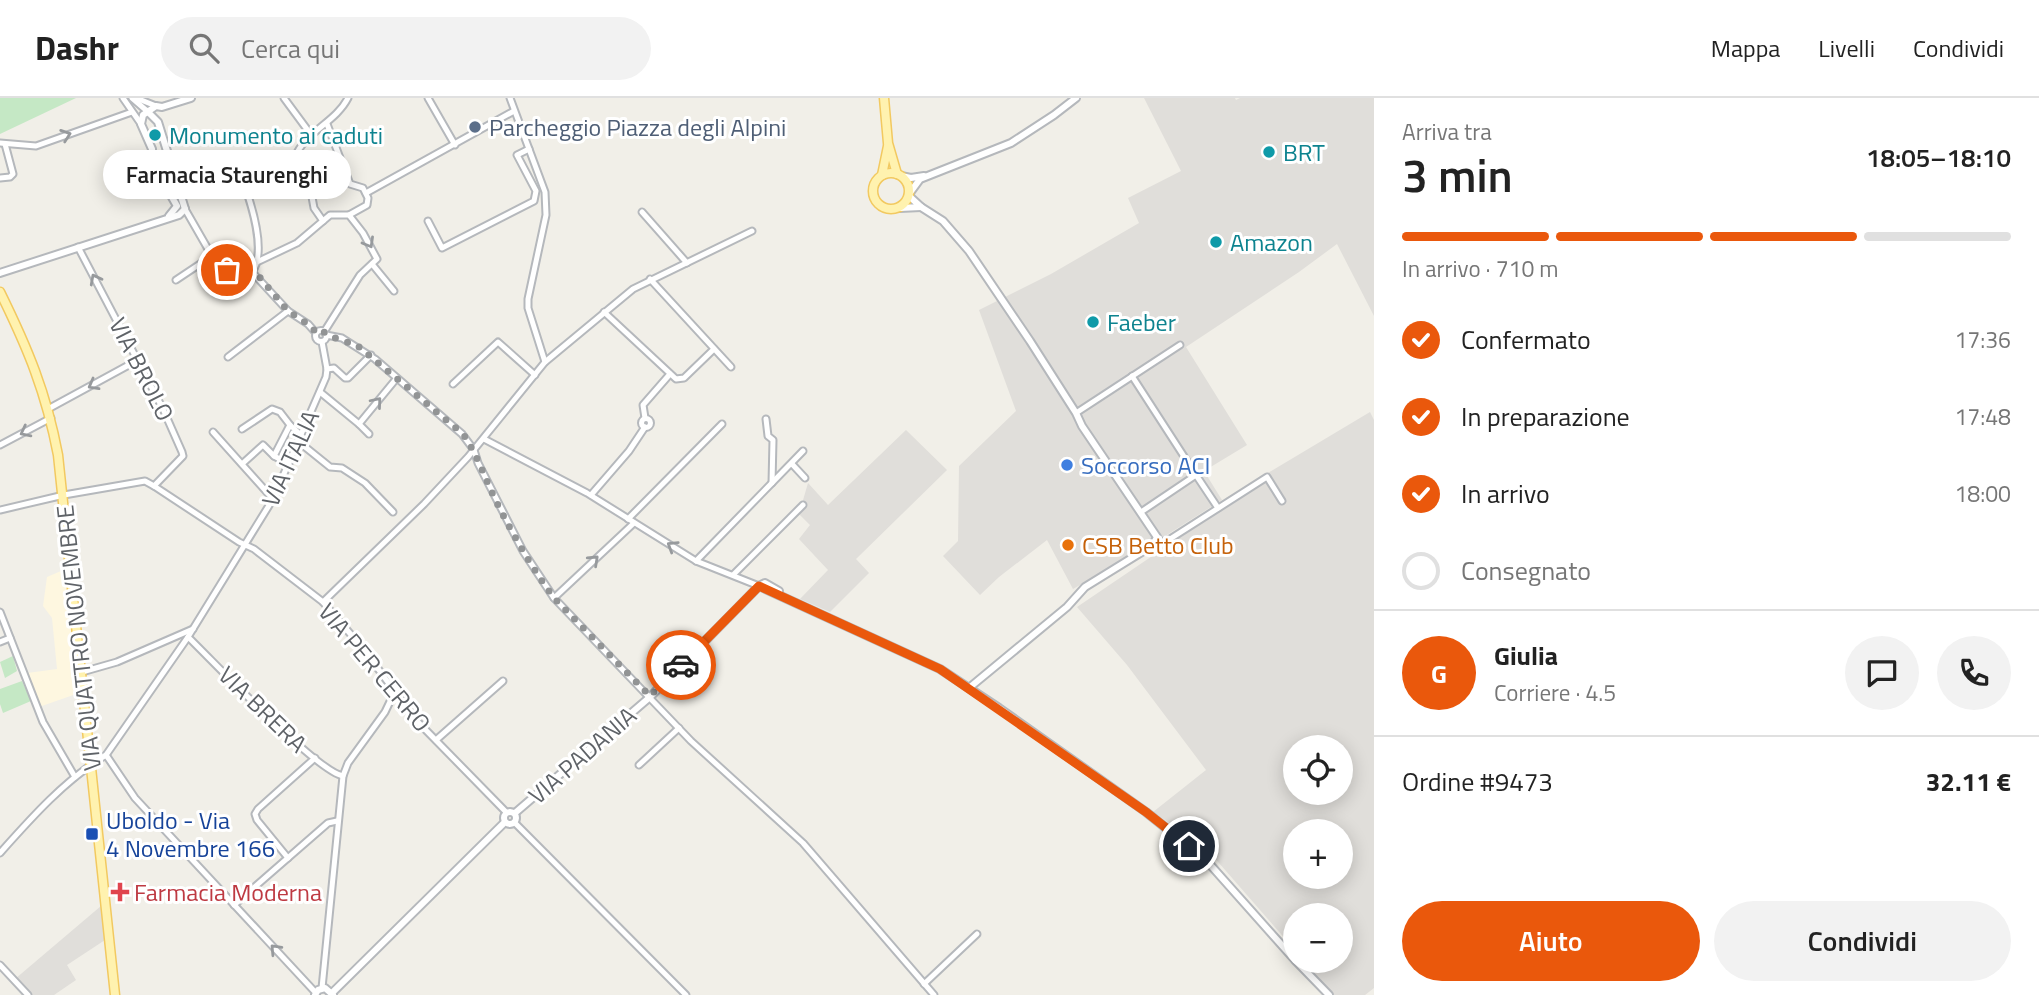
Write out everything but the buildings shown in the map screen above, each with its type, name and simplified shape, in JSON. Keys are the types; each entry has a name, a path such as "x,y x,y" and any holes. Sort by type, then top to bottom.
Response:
{"main road":[{"path":"884,98 888,143 899,175 909,186 909,195 900,208 886,209 875,200 873,186 882,175 888,143"},
{"path":"882,175 899,175"},
{"name":"VIA QUATTRO NOVEMBRE","path":"0,292 25,341 51,418 64,495 114,995"}],"street":[{"path":"123,98 141,124 152,149 155,167 176,202 185,209"},
{"path":"134,98 159,106"},
{"path":"134,98 158,122"},
{"path":"141,124 141,118 147,111 191,98"},
{"path":"284,98 312,136"},
{"path":"323,221 314,208 310,186 295,157 297,151 327,124 348,98"},
{"path":"428,98 455,145"},
{"path":"510,98 545,192 546,215 529,289 528,308 545,362"},
{"path":"1076,98 1054,116 1011,143 916,182 909,195 955,233 1030,341 1076,412 1082,426 1156,533 1156,542"},
{"path":"159,106 158,122 185,209 212,256 235,276 253,272 258,275 288,311 317,333 342,338 371,355 463,434 474,450 506,520 554,598 679,728 803,843 934,995"},
{"path":"366,193 514,111"},
{"path":"0,178 13,174 3,144 36,146 132,112"},
{"path":"227,270 257,262 297,243 333,213 349,215 367,205 366,193 361,187 350,184 327,124"},
{"path":"428,221 442,248 534,201 536,191 517,155 529,149"},
{"path":"152,156 161,151 168,153"},
{"path":"155,167 160,169 170,163"},
{"path":"899,175 911,178 929,175"},
{"path":"243,181 256,229 257,262 253,272"},
{"path":"168,217 177,208 176,202"},
{"path":"900,208 921,207"},
{"path":"0,273 179,215 185,209"},
{"path":"642,212 687,263"},
{"path":"349,215 374,250 377,259 360,275 346,294 322,341 327,369 334,368 345,378 371,355"},
{"path":"323,602 424,504 474,450 545,362 563,350 604,312 650,279 752,231"},
{"name":"VIA BROLO","path":"78,247 163,409 183,456 154,486"},
{"path":"176,280 212,256"},
{"path":"372,264 394,291"},
{"path":"650,279 731,367"},
{"path":"228,357 288,311"},
{"path":"604,312 677,379 684,378 714,349"},
{"path":"317,333 316,338 322,341"},
{"path":"453,384 498,342 535,375"},
{"path":"1076,412 1180,345"},
{"path":"48,409 138,360"},
{"name":"VIA ITALIA","path":"106,755 188,637 273,499 320,392 327,369"},
{"path":"591,495 644,431 645,427 641,423 645,418 643,405 670,374"},
{"path":"1132,376 1218,508"},
{"path":"359,424 396,379"},
{"path":"320,392 369,434"},
{"path":"242,429 272,409 280,412 300,439 330,467 341,468 365,483 393,512"},
{"path":"0,445 51,418"},
{"path":"766,419 768,436 773,440 772,483"},
{"path":"554,598 722,424"},
{"path":"274,456 290,425"},
{"path":"212,432 273,499"},
{"path":"484,439 591,495 696,561 759,586 765,583 771,585 785,596 940,669 1146,812 1206,860 1283,947"},
{"path":"242,464 263,445 274,456 289,464"},
{"path":"696,561 803,451"},
{"path":"792,464 806,478"},
{"path":"1141,512 1196,475"},
{"path":"969,688 1067,607 1085,587 1156,542 1170,539 1267,477 1282,501"},
{"path":"0,510 64,495 145,481 154,486"},
{"name":"VIA PER CERRO","path":"154,486 245,545 323,602 415,719 506,812"},
{"path":"734,574 803,505"},
{"name":"VIA PADANIA","path":"515,813 650,696 759,586"},
{"path":"0,612 43,722 75,777"},
{"path":"82,672 117,662 193,629"},
{"name":"VIA BRERA","path":"188,637 288,735 333,773 343,776"},
{"path":"0,642 10,638"},
{"name":"VIA PER CERRO","path":"436,740 503,681"},
{"path":"329,991 337,821 343,776 348,763 385,712 395,691"},
{"path":"639,765 679,728"},
{"path":"0,853 33,816 75,777 106,755 135,798 315,994 329,991 341,982 505,822"},
{"path":"288,858 257,820 256,811 315,758"},
{"path":"505,822 503,817 506,812 511,811 515,813 514,822"},
{"path":"234,905 328,823 337,821"},
{"path":"505,822 514,822"},
{"path":"514,822 686,995"},
{"path":"924,984 977,934"},
{"path":"0,965 28,995"},
{"path":"1308,973 1329,995"}],"shaded area":[{"path":"1144,98 1374,98 1374,316 1337,244 1186,347 1247,445 1204,471 1222,500 1073,589 1047,540 980,595 943,556 958,541 959,466 1016,411 979,310 1051,274 1139,223 1128,198 1181,171"},
{"path":"1370,412 1374,420 1374,988 1365,995 1334,995 1315,973 1353,973 1353,903 1283,903 1283,936 1205,847 1153,812 1206,770 1127,665 1077,607 1229,504 1226,498"},
{"path":"906,430 947,470 856,559 869,573 830,612 800,599 828,570 799,539 810,525 799,514 808,483 828,505"},
{"path":"68,568 79,693 39,707 27,673 57,669 52,618 43,606 47,577"},
{"path":"101,906 105,940 67,965 76,980 54,995 30,995 15,979"}],"green space":[{"path":"0,98 76,98 0,134"},
{"path":"13,656 17,671 5,678 0,662"},
{"path":"22,681 31,701 3,713 0,689"}],"way so far":[{"path":"227,270 235,276 253,272 257,274 288,311 317,333 323,331 326,335 342,338 358,346 463,434 474,450 506,520 541,581 554,598 650,696 681,665"}],"place":[{"name":"Parcheggio Piazza degli Alpini","path":"475,127"},
{"name":"Monumento ai caduti","path":"155,135"},
{"name":"BRT","path":"1269,152"},
{"name":"Amazon","path":"1216,242"},
{"name":"Farmacia Staurenghi","path":"227,270"},
{"name":"Faeber","path":"1093,322"},
{"name":"Soccorso ACI","path":"1067,465"},
{"name":"CSB Betto Club","path":"1068,545"},
{"name":"Uboldo - Via 4 Novembre 166","path":"92,834"},
{"name":"Farmacia Moderna","path":"120,892"}],"route":[{"path":"681,665 759,586 940,669 1146,812 1189,846"}]}
